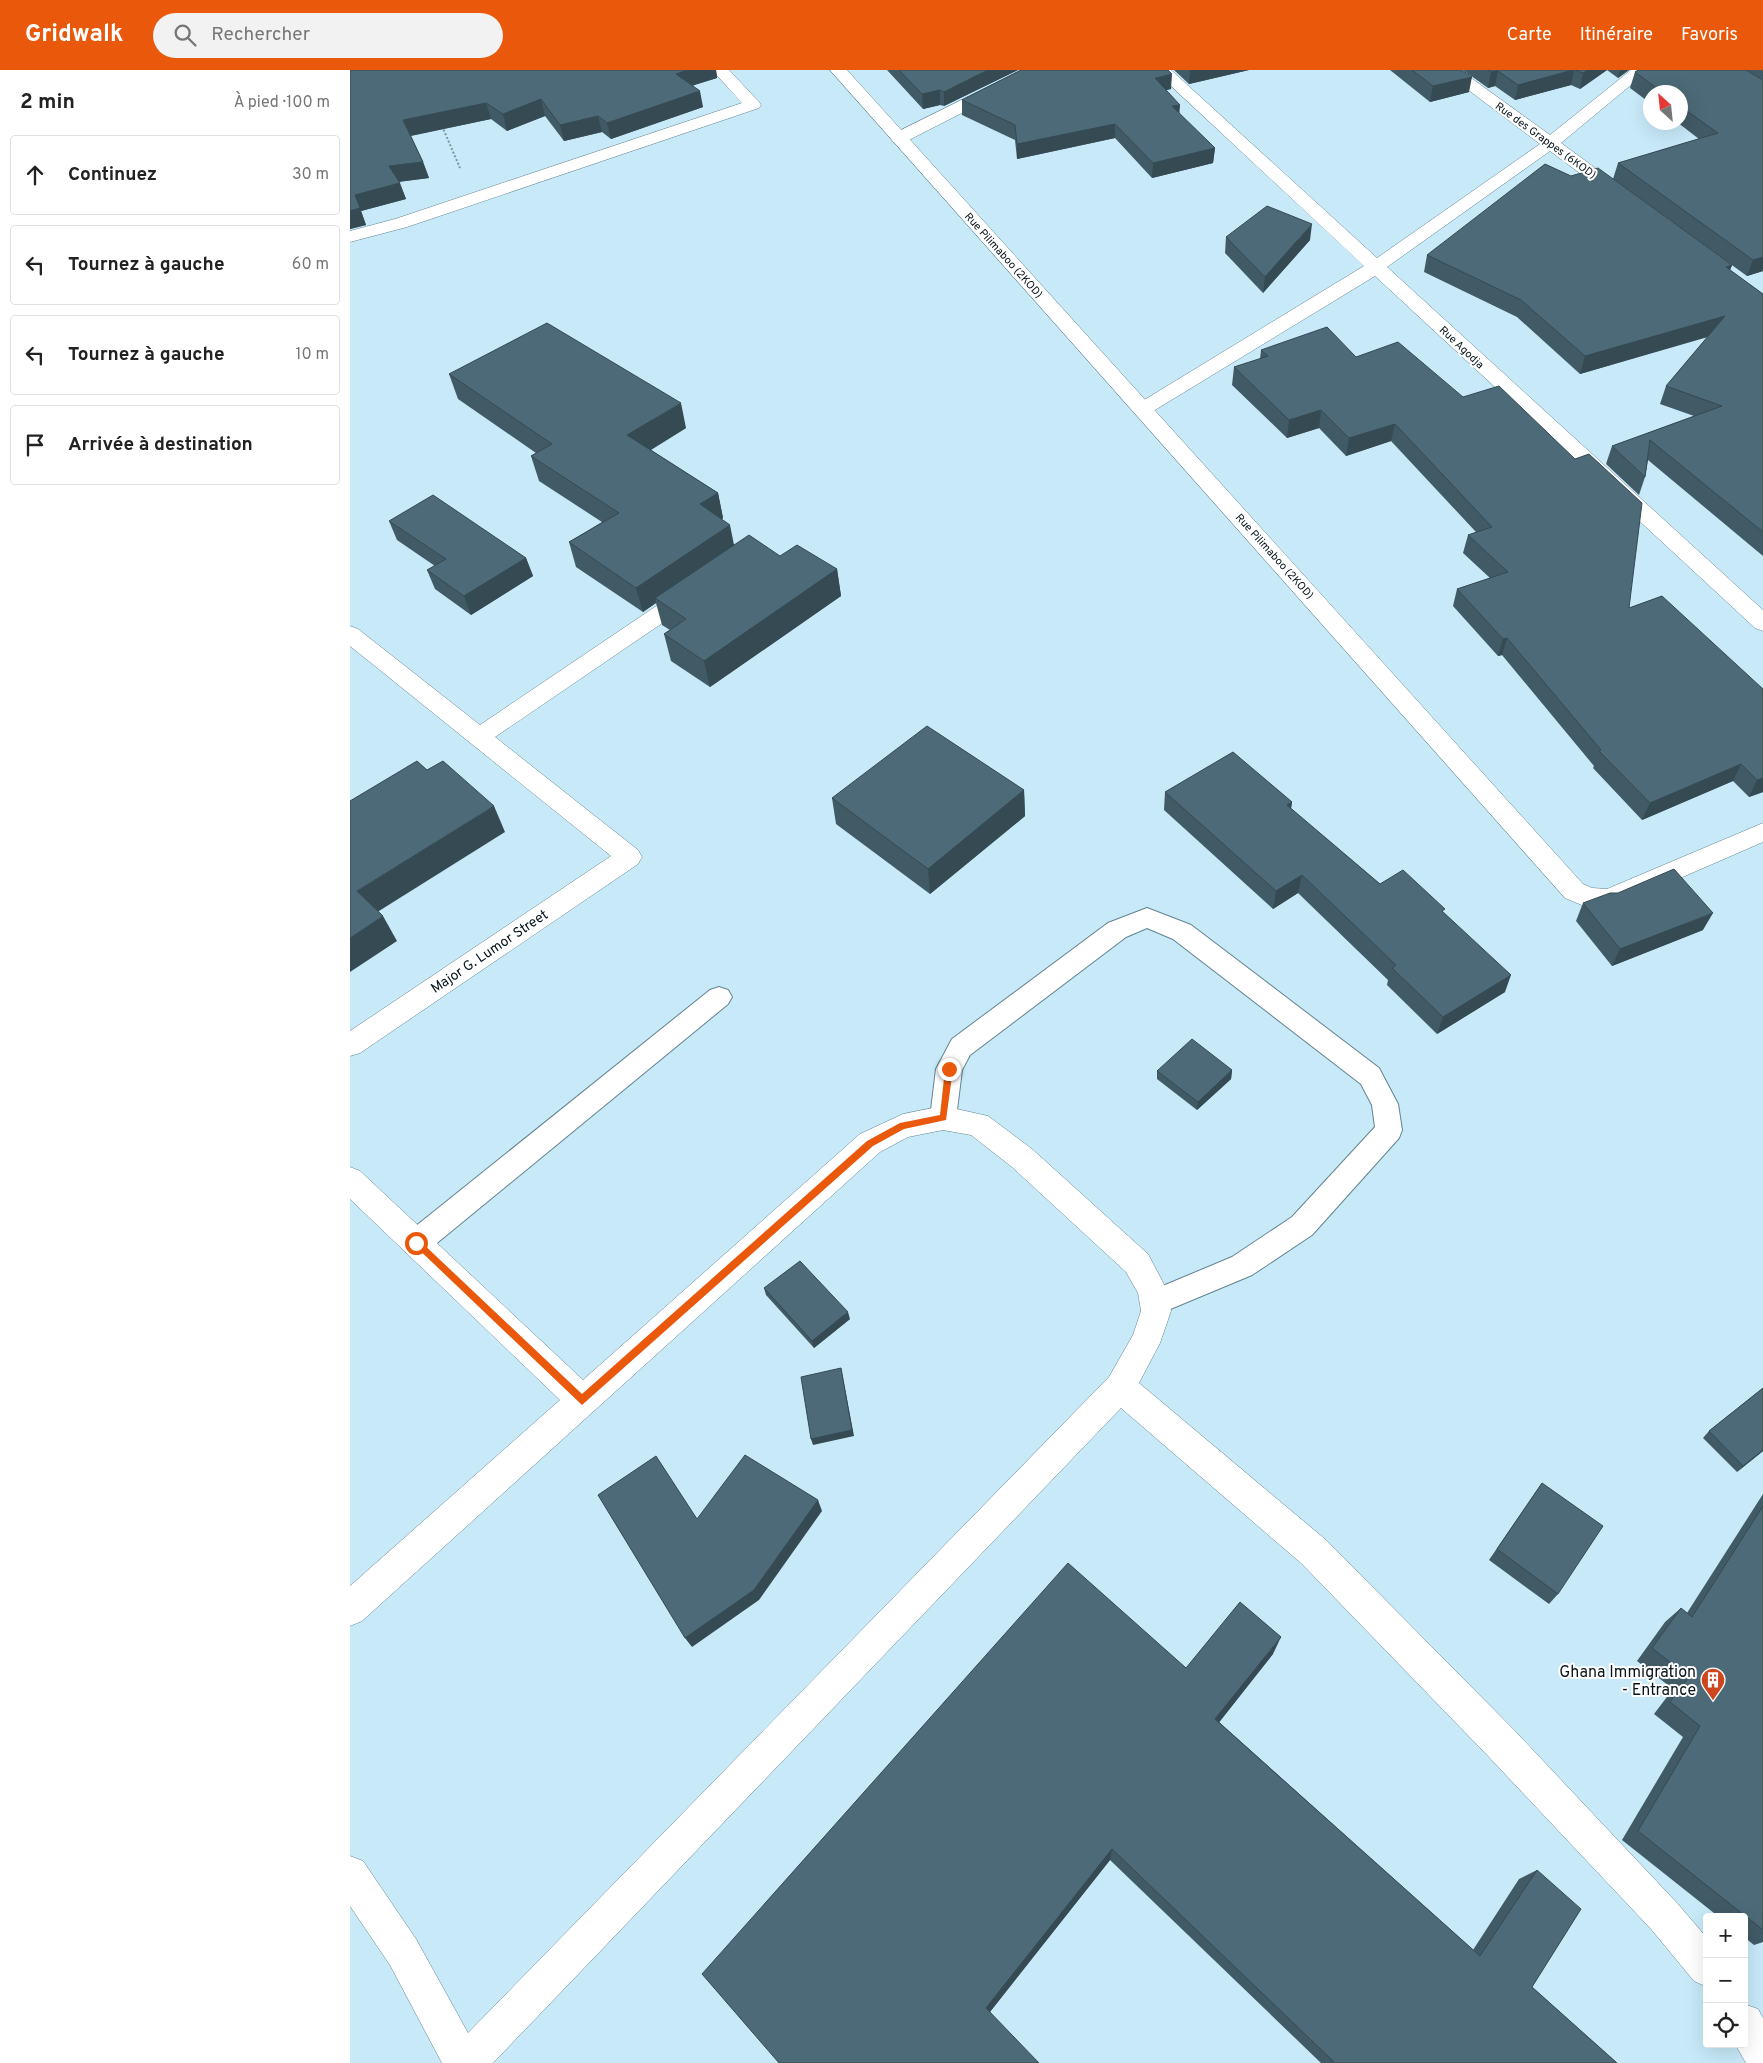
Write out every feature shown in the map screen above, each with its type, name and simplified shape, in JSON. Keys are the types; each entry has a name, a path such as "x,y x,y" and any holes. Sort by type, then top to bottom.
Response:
{"street":[{"path":"350,237 401,223 752,105 720,70"},
{"name":"Rue Pilimaboo (2KOD)","path":"838,70 1574,890 1589,898 1609,899 1763,832"},
{"path":"899,138 1034,70"},
{"name":"Rue Agodja","path":"1162,70 1763,623"},
{"name":"Rue des Grappes (6KOD)","path":"1450,70 1629,201"},
{"path":"1143,409 1376,267 1550,144 1641,70"},
{"path":"350,634 479,737 705,583"},
{"name":"Major G. Lumor Street","path":"350,1045 628,857 479,737"},
{"path":"350,1610 870,1143 903,1126 943,1118 978,1124 1022,1158 1137,1264 1150,1284 1156,1302 1156,1319 1120,1387 465,2063 404,1952 350,1874"},
{"path":"350,1180 582,1400"},
{"path":"1120,1387 1314,1552 1500,1743 1650,1901 1703,1963"},
{"path":"1748,2030 1763,2055"}],"lane":[{"path":"943,1118 949,1069 961,1047 1117,930 1147,918 1182,932 1370,1076 1385,1104 1389,1130 1302,1226 1242,1266 1156,1302"},
{"path":"416,1243 719,997"}],"path":[{"path":"442,125 473,199"}],"building":[{"path":"350,70 688,70 676,74 700,91 607,123 598,116 560,125 541,99 503,114 486,103 403,120 423,162 389,166 400,183 355,195 360,208 350,211"},
{"path":"899,70 988,70 944,92 940,90 922,94"},
{"path":"1021,70 1168,70 1172,74 1155,78 1180,105 1172,106 1215,148 1153,163 1115,124 1017,144 1015,125 962,100"},
{"path":"1412,70 1462,70 1472,77 1433,86"},
{"path":"1488,70 1573,70 1518,85 1498,71 1491,72"},
{"path":"1575,70 1588,70 1583,73"},
{"path":"1638,70 1746,70 1763,80 1763,257 1753,260 1618,163 1718,133 1688,112 1688,85 1653,85 1635,72"},
{"path":"1545,164 1571,176 1598,168 1732,265 1726,267 1763,294 1763,532 1650,440 1645,477 1612,446 1722,406 1666,386 1725,316 1585,356 1521,300 1427,255"},
{"path":"1267,206 1312,224 1265,277 1226,237"},
{"path":"547,323 681,403 627,435 718,493 700,504 730,525 636,588 569,542 619,513 531,456 552,444 449,374"},
{"path":"1327,327 1356,357 1398,342 1463,397 1499,386 1575,459 1589,454 1642,503 1629,608 1662,596 1763,689 1763,778 1757,780 1741,764 1650,803 1599,751 1601,750 1507,638 1503,639 1457,589 1508,572 1468,535 1492,527 1395,424 1349,438 1321,410 1289,420 1234,367 1268,356 1261,350"},
{"path":"433,495 526,558 464,596 427,570 446,559 389,521"},
{"path":"749,535 780,556 797,545 837,569 704,661 664,634 686,619 655,598"},
{"path":"927,726 1024,790 928,869 832,798"},
{"path":"1233,752 1292,802 1287,805 1380,884 1403,870 1445,909 1442,911 1511,975 1443,1017 1392,968 1396,965 1302,875 1276,891 1165,792"},
{"path":"417,761 427,770 443,761 494,806 357,891 383,916 350,938 350,801"},
{"path":"1674,869 1713,913 1620,949 1583,903 1610,893 1618,893"},
{"path":"1192,1039 1232,1070 1198,1102 1157,1071"},
{"path":"800,1261 848,1312 812,1341 764,1288"},
{"path":"841,1368 852,1430 811,1439 801,1377"},
{"path":"1763,1388 1763,1450 1743,1466 1709,1431"},
{"path":"745,1455 818,1500 754,1590 685,1638 598,1495 656,1456 697,1519"},
{"path":"1542,1483 1603,1526 1558,1594 1497,1549"},
{"path":"1763,1506 1763,1930 1748,1918 1748,1913 1742,1913 1638,1831 1700,1726 1670,1702 1689,1677 1652,1648 1681,1608 1692,1617"},
{"path":"1068,1563 1186,1668 1240,1602 1281,1637 1215,1719 1480,1956 1537,1870 1581,1909 1532,1987 1617,2063 1335,2063 1112,1849 986,2008 1039,2063 779,2063 702,1974"}],"place":[{"name":"Ghana Immigration - Entrance","path":"1713,1701"}],"route":[{"path":"416,1243 582,1400 870,1143 903,1126 943,1118 949,1069"}]}
